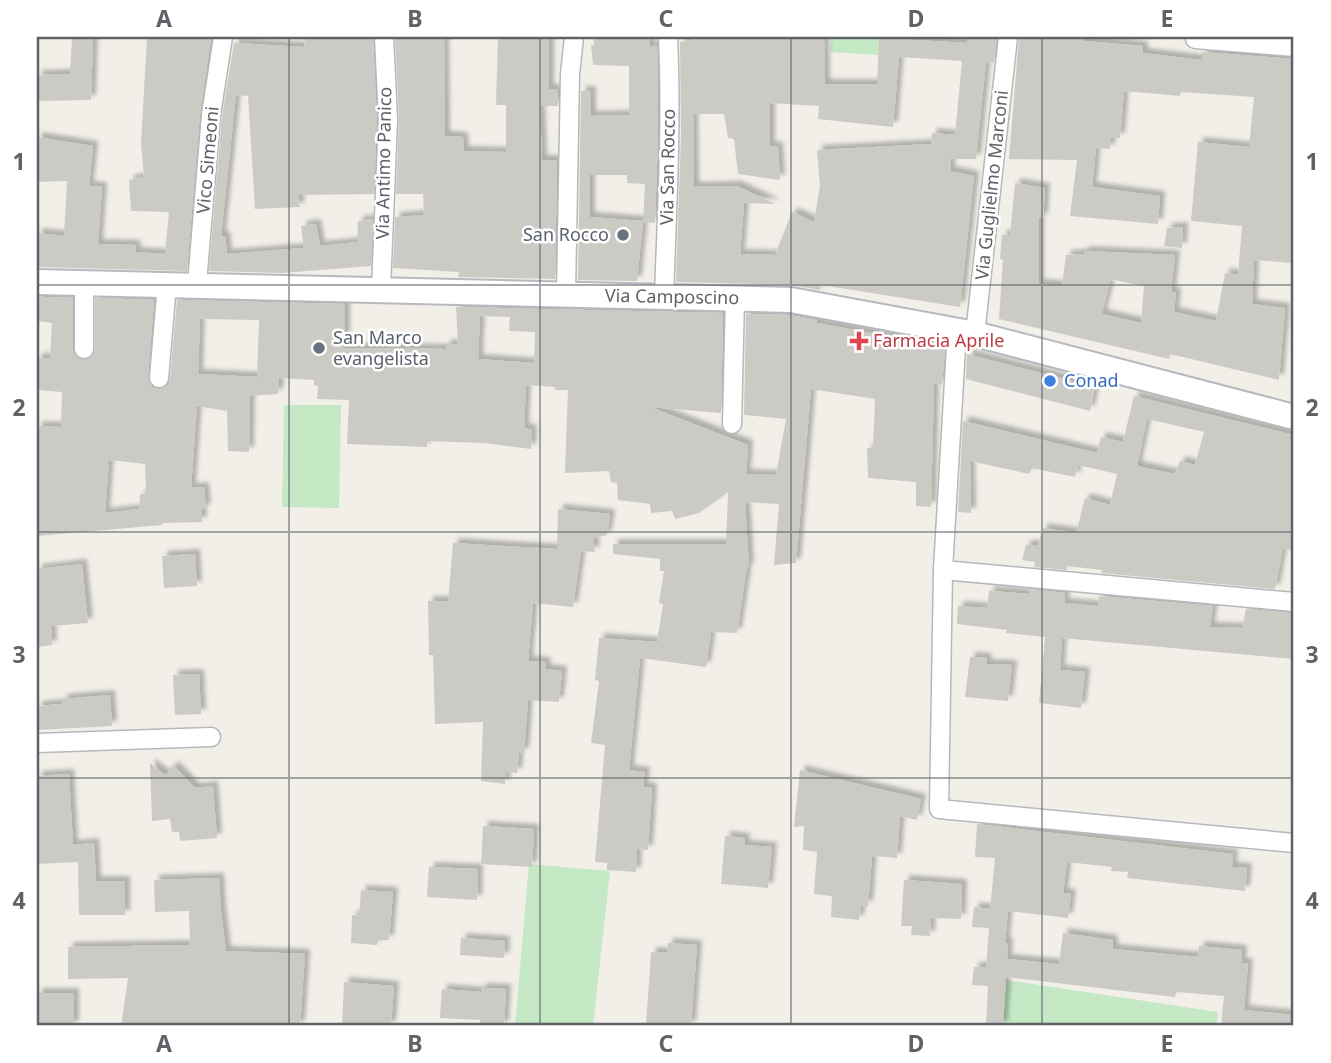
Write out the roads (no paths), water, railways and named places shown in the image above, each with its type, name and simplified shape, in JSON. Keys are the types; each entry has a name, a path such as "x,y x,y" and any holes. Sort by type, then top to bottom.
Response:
{"street":[{"name":"Vico Simeoni","path":"197,284 211,115 223,37"},
{"name":"Via Antimo Panico","path":"381,289 388,120 384,37"},
{"path":"566,294 570,74 574,37"},
{"name":"Via San Rocco","path":"664,296 670,75 668,37"},
{"name":"Via Guglielmo Marconi","path":"1008,37 966,332 943,570 939,809 1294,843"},
{"path":"1195,37 1294,47"},
{"name":"Via Camposcino","path":"37,282 791,300 966,332 1294,417"},
{"path":"84,283 84,349"},
{"path":"159,378 167,284"},
{"path":"732,424 735,298"},
{"path":"943,570 1294,602"},
{"path":"37,743 211,737"}],"place":[{"name":"San Rocco","path":"623,235"},
{"name":"Farmacia Aprile","path":"859,341"},
{"name":"San Marco evangelista","path":"319,348"},
{"name":"Conad","path":"1050,381"}]}
